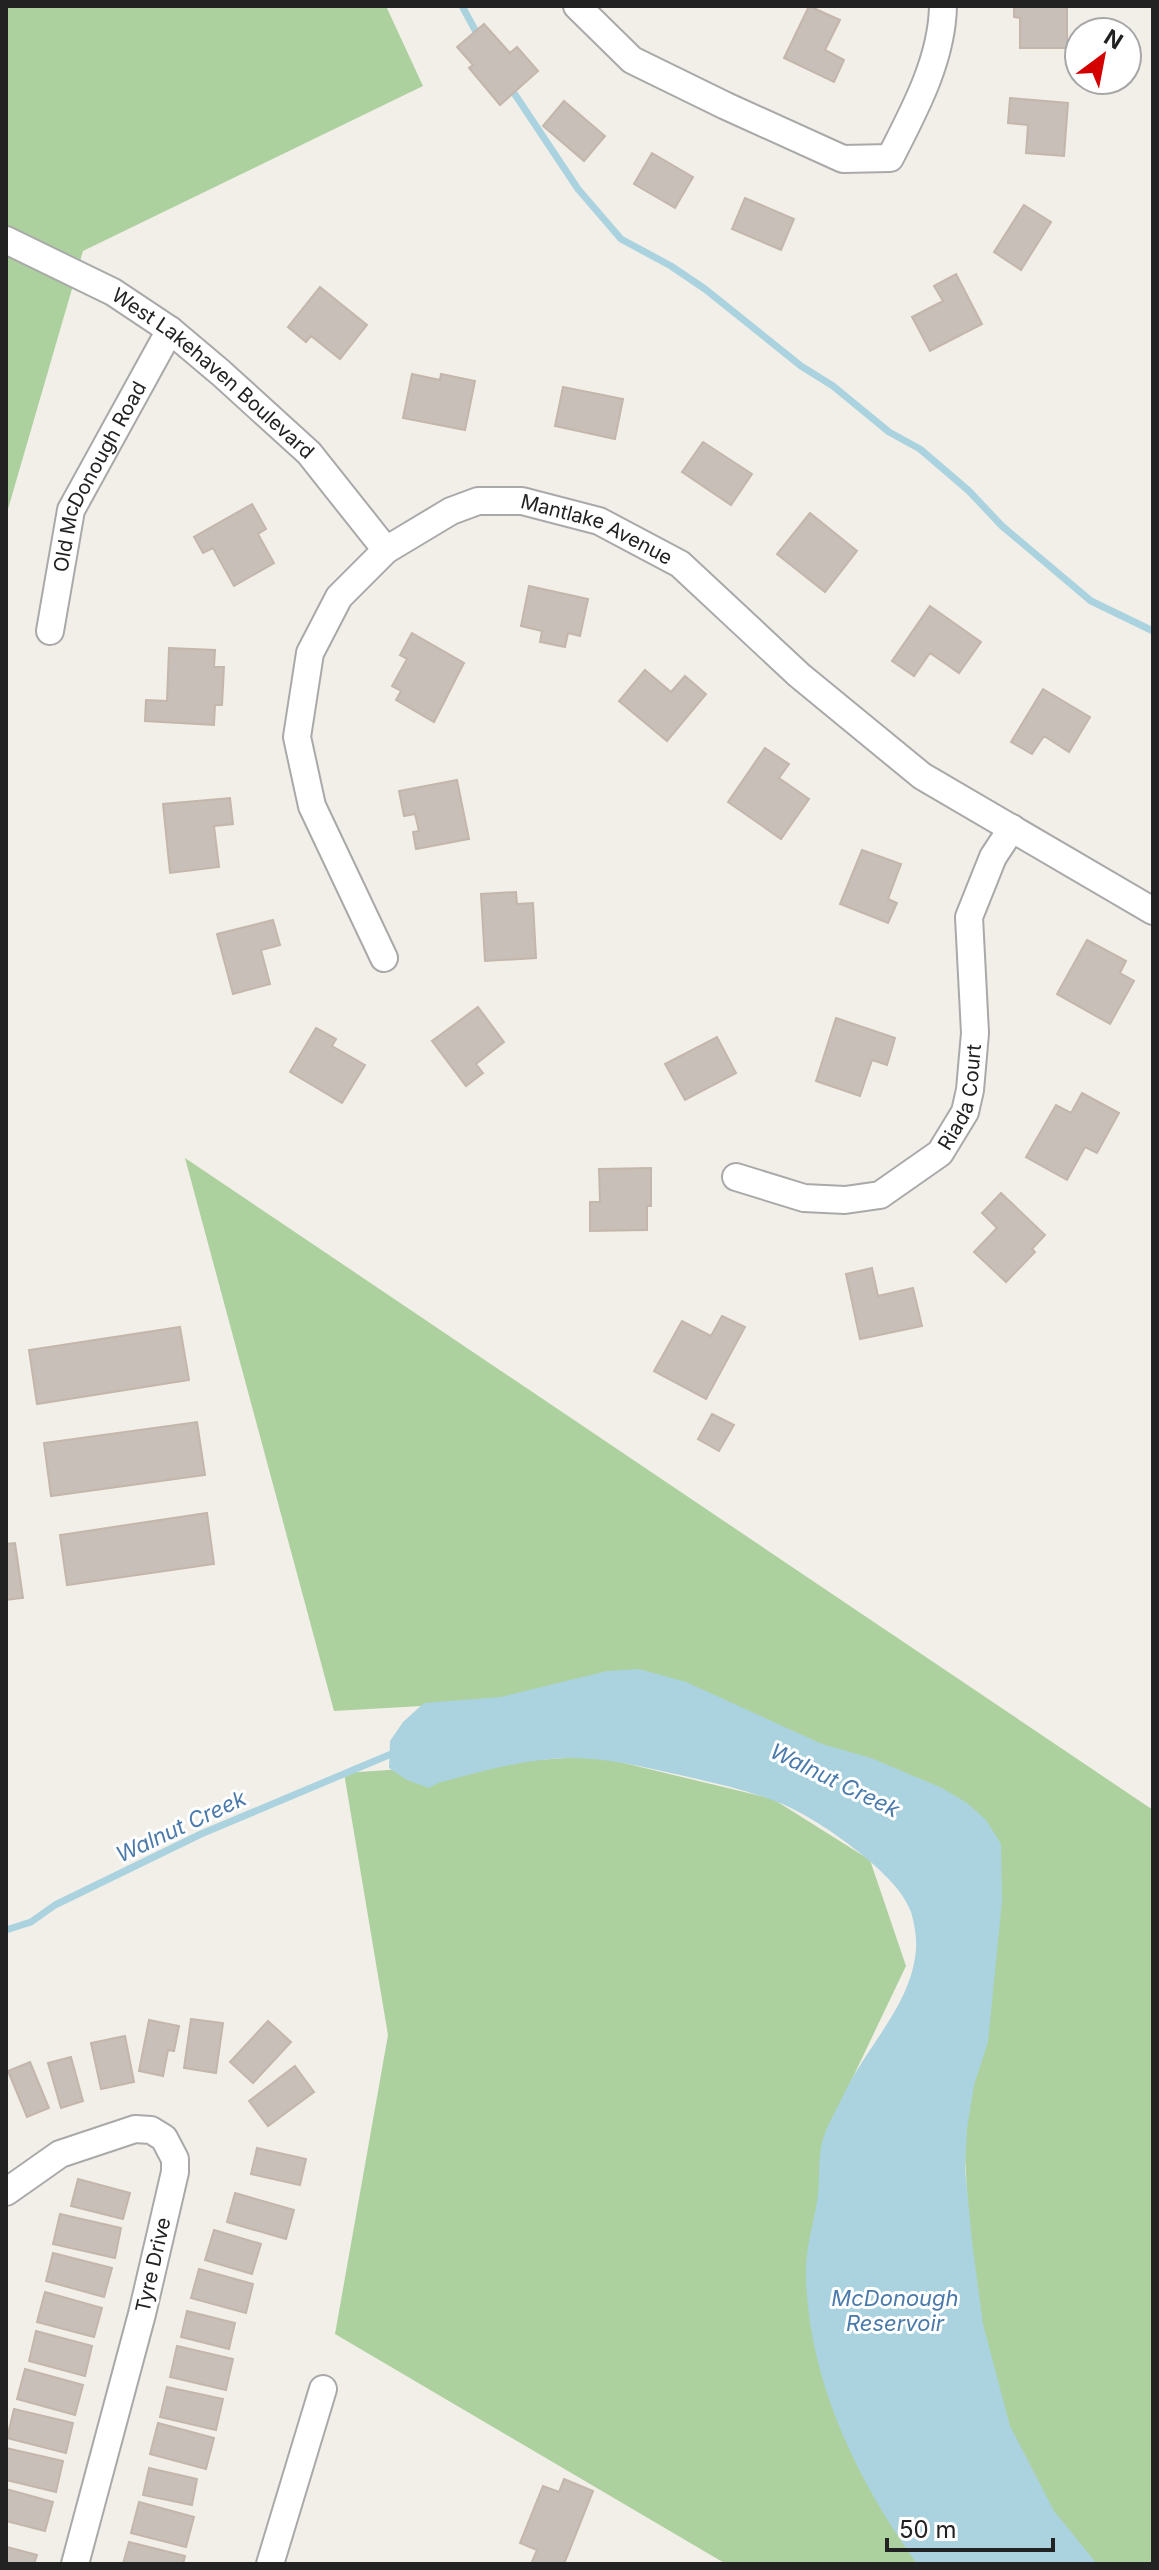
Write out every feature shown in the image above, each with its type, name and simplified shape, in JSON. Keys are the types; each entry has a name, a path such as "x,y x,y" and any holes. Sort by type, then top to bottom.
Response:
{"street":[{"path":"577,6 632,60 843,159 890,158 924,92 943,21 943,6"},
{"name":"West Lakehaven Boulevard","path":"6,240 113,292 170,330 309,453 386,550"},
{"name":"Old McDonough Road","path":"50,631 71,510 170,330"},
{"name":"Mantlake Avenue","path":"384,958 312,806 297,737 310,653 339,597 386,550 451,511 478,501 522,501 599,521 680,564 799,675 922,776 1153,911"},
{"name":"Riada Court","path":"736,1177 804,1198 845,1200 880,1195 940,1153 965,1112 970,1090 975,1033 969,917 993,857 1012,828"},
{"name":"Tyre Drive","path":"6,2192 60,2154 135,2129 151,2130 164,2138 175,2159 175,2172 142,2314 75,2564"},
{"path":"270,2564 323,2389"}],"green space":[{"path":"6,6 386,6 423,86 83,251 6,516"},
{"path":"185,1158 1153,1810 1153,2564 1089,2564 980,2421 963,2122 981,1929 634,1694 334,1711"},
{"path":"595,1756 773,1799 870,1860 906,1966 843,2098 939,2564 726,2564 335,2334 388,2035 344,1773"}],"water":[{"name":"McDonough Reservoir","path":"639,1669 686,1682 822,1744 871,1758 942,1788 967,1803 986,1820 1001,1844 1002,1901 988,2042 974,2085 967,2129 965,2168 972,2242 983,2324 1010,2426 1054,2511 1097,2564 917,2564 856,2463 826,2390 809,2314 806,2275 817,2202 820,2154 830,2121 897,2007 913,1969 916,1945 911,1912 891,1881 835,1834 796,1810 756,1794 680,1775 612,1761 570,1758 487,1770 429,1788 407,1780 389,1768 390,1741 403,1722 424,1703 501,1697 607,1671"}],"building":[{"path":"809,6 840,20 825,50 844,60 834,82 784,58"},
{"path":"1014,6 1067,6 1067,16 1063,16 1063,48 1020,48 1020,18 1014,17"},
{"path":"484,24 510,53 517,47 538,71 500,105 469,68 473,65 457,47"},
{"path":"1010,98 1068,103 1064,156 1026,153 1028,125 1008,123"},
{"path":"564,101 605,136 584,161 543,126"},
{"path":"652,153 693,177 675,208 634,184"},
{"path":"745,198 794,219 781,250 732,229"},
{"path":"1024,205 1051,222 1021,270 994,252"},
{"path":"956,274 982,324 930,351 912,317 943,301 934,286"},
{"path":"320,287 367,325 340,359 311,336 306,342 288,327"},
{"path":"412,374 440,380 441,374 475,381 465,430 403,418"},
{"path":"563,387 623,399 615,439 555,426"},
{"path":"703,442 752,474 731,505 682,472"},
{"path":"252,504 266,529 258,534 274,563 234,586 213,548 203,553 194,537"},
{"path":"810,513 857,551 825,592 777,554"},
{"path":"529,586 588,599 580,636 568,633 565,647 540,642 542,631 521,626"},
{"path":"930,606 981,642 959,673 930,653 914,676 892,661"},
{"path":"412,633 464,663 434,722 396,700 401,691 392,686 407,659 400,655"},
{"path":"169,648 215,650 214,667 224,667 222,705 215,705 214,725 145,721 146,700 167,701"},
{"path":"645,670 671,692 685,676 706,694 667,741 619,701"},
{"path":"1043,689 1090,717 1069,752 1044,736 1032,754 1011,742"},
{"path":"765,748 789,764 779,778 809,799 781,839 728,802"},
{"path":"457,780 469,839 416,849 413,832 419,831 415,814 404,816 399,791"},
{"path":"230,798 233,824 214,826 219,867 170,873 163,804"},
{"path":"862,850 901,864 888,899 897,903 888,923 840,904"},
{"path":"516,892 517,904 533,903 536,958 485,961 481,894"},
{"path":"273,920 280,945 261,950 270,984 233,994 217,934"},
{"path":"1087,940 1126,961 1120,973 1134,981 1110,1024 1057,994"},
{"path":"478,1007 504,1042 476,1064 483,1073 466,1086 432,1041"},
{"path":"836,1018 895,1038 887,1065 872,1060 860,1096 816,1081"},
{"path":"316,1028 336,1039 332,1046 365,1065 342,1103 290,1072"},
{"path":"717,1037 736,1073 685,1100 665,1064"},
{"path":"1082,1093 1119,1113 1097,1153 1085,1147 1067,1180 1026,1157 1056,1105 1071,1113"},
{"path":"651,1168 651,1206 647,1206 647,1230 590,1231 590,1202 600,1202 599,1169"},
{"path":"1001,1193 1045,1235 1032,1249 1035,1252 1006,1282 974,1252 997,1228 982,1213"},
{"path":"872,1268 878,1296 913,1288 922,1326 860,1339 846,1274"},
{"path":"722,1316 745,1327 706,1399 654,1371 682,1321 711,1336"},
{"path":"180,1327 189,1380 37,1404 29,1350"},
{"path":"712,1414 734,1425 719,1451 698,1439"},
{"path":"197,1422 205,1475 51,1496 44,1443"},
{"path":"207,1513 214,1564 67,1585 60,1535"},
{"path":"15,1543 23,1598 6,1600 6,1544"},
{"path":"191,2019 223,2023 216,2073 184,2068"},
{"path":"149,2020 179,2026 174,2051 168,2050 163,2076 139,2071"},
{"path":"268,2021 291,2042 253,2083 230,2062"},
{"path":"125,2036 134,2082 101,2089 91,2043"},
{"path":"71,2057 83,2101 61,2108 48,2063"},
{"path":"30,2062 49,2108 27,2117 8,2071"},
{"path":"295,2066 314,2092 268,2126 249,2101"},
{"path":"257,2148 306,2159 300,2185 251,2174"},
{"path":"78,2179 130,2193 123,2219 71,2206"},
{"path":"235,2193 294,2210 286,2239 227,2222"},
{"path":"60,2214 121,2228 115,2258 53,2244"},
{"path":"214,2230 261,2244 252,2274 205,2260"},
{"path":"53,2253 112,2268 104,2297 46,2281"},
{"path":"199,2269 253,2284 246,2313 191,2298"},
{"path":"45,2292 102,2308 94,2337 37,2322"},
{"path":"187,2311 235,2323 229,2349 181,2337"},
{"path":"36,2331 92,2346 85,2376 29,2361"},
{"path":"177,2346 233,2359 226,2390 170,2377"},
{"path":"25,2369 83,2385 75,2415 17,2399"},
{"path":"167,2387 223,2399 216,2430 160,2417"},
{"path":"14,2409 73,2423 66,2453 7,2438"},
{"path":"158,2423 214,2438 206,2469 150,2454"},
{"path":"6,2448 63,2461 56,2492 6,2480"},
{"path":"149,2468 197,2479 192,2505 143,2495"},
{"path":"564,2479 593,2491 564,2564 531,2564 537,2550 520,2543 543,2486 559,2492"},
{"path":"6,2489 53,2502 45,2531 6,2521"},
{"path":"139,2502 194,2517 186,2547 131,2533"},
{"path":"129,2542 185,2556 183,2564 123,2564"},
{"path":"7,2547 37,2555 34,2564 6,2564"}],"waterway":[{"path":"462,6 480,39"},
{"path":"510,87 578,189 621,239 705,289 889,432 920,449 969,491 1002,526 1091,601 1153,631"},
{"name":"Walnut Creek","path":"6,1930 31,1922 55,1905 201,1834 396,1752"}]}
